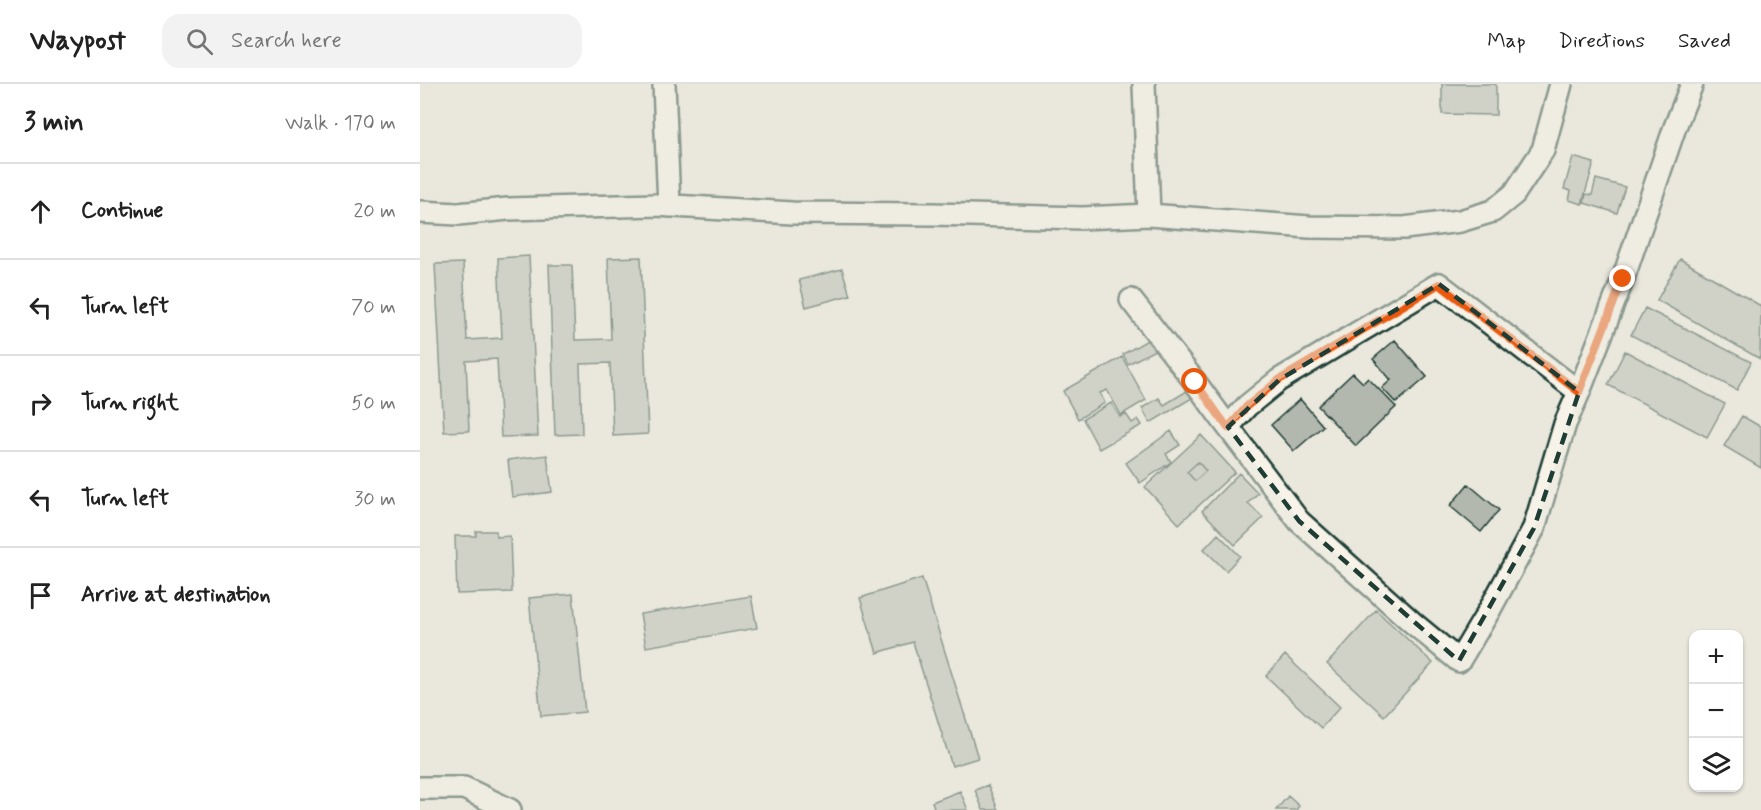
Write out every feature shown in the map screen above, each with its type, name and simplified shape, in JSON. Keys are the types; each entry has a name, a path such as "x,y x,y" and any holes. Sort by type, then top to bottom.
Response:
{"street":[{"path":"664,84 669,206"},
{"path":"1144,84 1149,215"},
{"path":"420,212 458,214 508,209 656,204 792,213 933,214 1082,219 1149,215 1309,227 1404,228 1460,221 1482,215 1493,211 1514,194 1543,150 1561,84"},
{"path":"1131,300 1299,521 1459,661 1534,528 1565,424 1623,279 1692,84"},
{"path":"1228,428 1247,406 1279,380 1439,284 1579,392"},
{"path":"420,788 464,788 510,810"}],"highlighted area":[{"path":"1439,284 1579,392 1534,528 1459,661 1299,521 1228,427 1279,380"}],"building":[{"path":"1442,84 1496,84 1496,115 1442,114"},
{"path":"1573,157 1594,163 1582,204 1569,200 1571,191 1564,189"},
{"path":"1596,179 1625,187 1617,213 1584,203 1586,194 1592,195"},
{"path":"529,256 538,436 501,437 497,359 466,361 469,431 444,432 435,264 463,263 467,340 502,338 498,258"},
{"path":"641,257 648,434 613,436 610,363 580,364 582,434 555,435 549,265 572,265 575,340 611,339 608,258"},
{"path":"1680,259 1761,306 1760,359 1657,300"},
{"path":"842,269 850,295 806,307 799,280"},
{"path":"1645,308 1751,362 1737,390 1631,335"},
{"path":"1151,338 1157,349 1128,364 1123,354"},
{"path":"1395,340 1427,377 1396,403 1382,388 1391,380 1373,359"},
{"path":"1625,351 1725,404 1707,437 1608,385"},
{"path":"1122,357 1146,400 1121,415 1107,390 1100,393 1105,403 1078,419 1063,391"},
{"path":"1353,373 1363,383 1368,378 1396,407 1356,446 1318,406"},
{"path":"1187,391 1192,398 1150,423 1142,408 1159,398 1164,405"},
{"path":"1300,399 1323,426 1294,451 1271,425"},
{"path":"1111,403 1120,417 1126,414 1132,423 1138,419 1142,425 1099,449 1083,419"},
{"path":"1742,416 1761,427 1761,468 1724,446"},
{"path":"1171,431 1180,445 1166,454 1171,462 1140,483 1126,463"},
{"path":"1201,435 1235,472 1179,524 1145,487","holes":["1198,462 1206,471 1195,481 1187,472"]},
{"path":"547,455 552,492 512,497 508,460"},
{"path":"1198,462 1206,471 1195,481 1187,472"},
{"path":"1239,473 1258,493 1248,503 1263,518 1235,545 1202,511"},
{"path":"1468,484 1499,510 1481,532 1450,506"},
{"path":"476,531 496,531 496,537 510,536 512,592 457,594 455,536 476,536"},
{"path":"1218,534 1240,556 1226,571 1204,549"},
{"path":"922,578 978,758 952,766 913,642 877,653 860,598"},
{"path":"573,594 585,712 541,716 529,598"},
{"path":"751,596 757,628 646,647 640,614"},
{"path":"1376,610 1433,663 1384,716 1327,664"},
{"path":"1285,655 1340,707 1321,728 1266,676"},
{"path":"988,785 998,810 983,810 975,790"},
{"path":"960,791 968,810 935,810 932,802"},
{"path":"1288,796 1299,806 1296,810 1276,810"}],"route":[{"path":"1195,382 1228,428 1247,406 1279,380 1439,284 1579,392 1623,279"}]}
